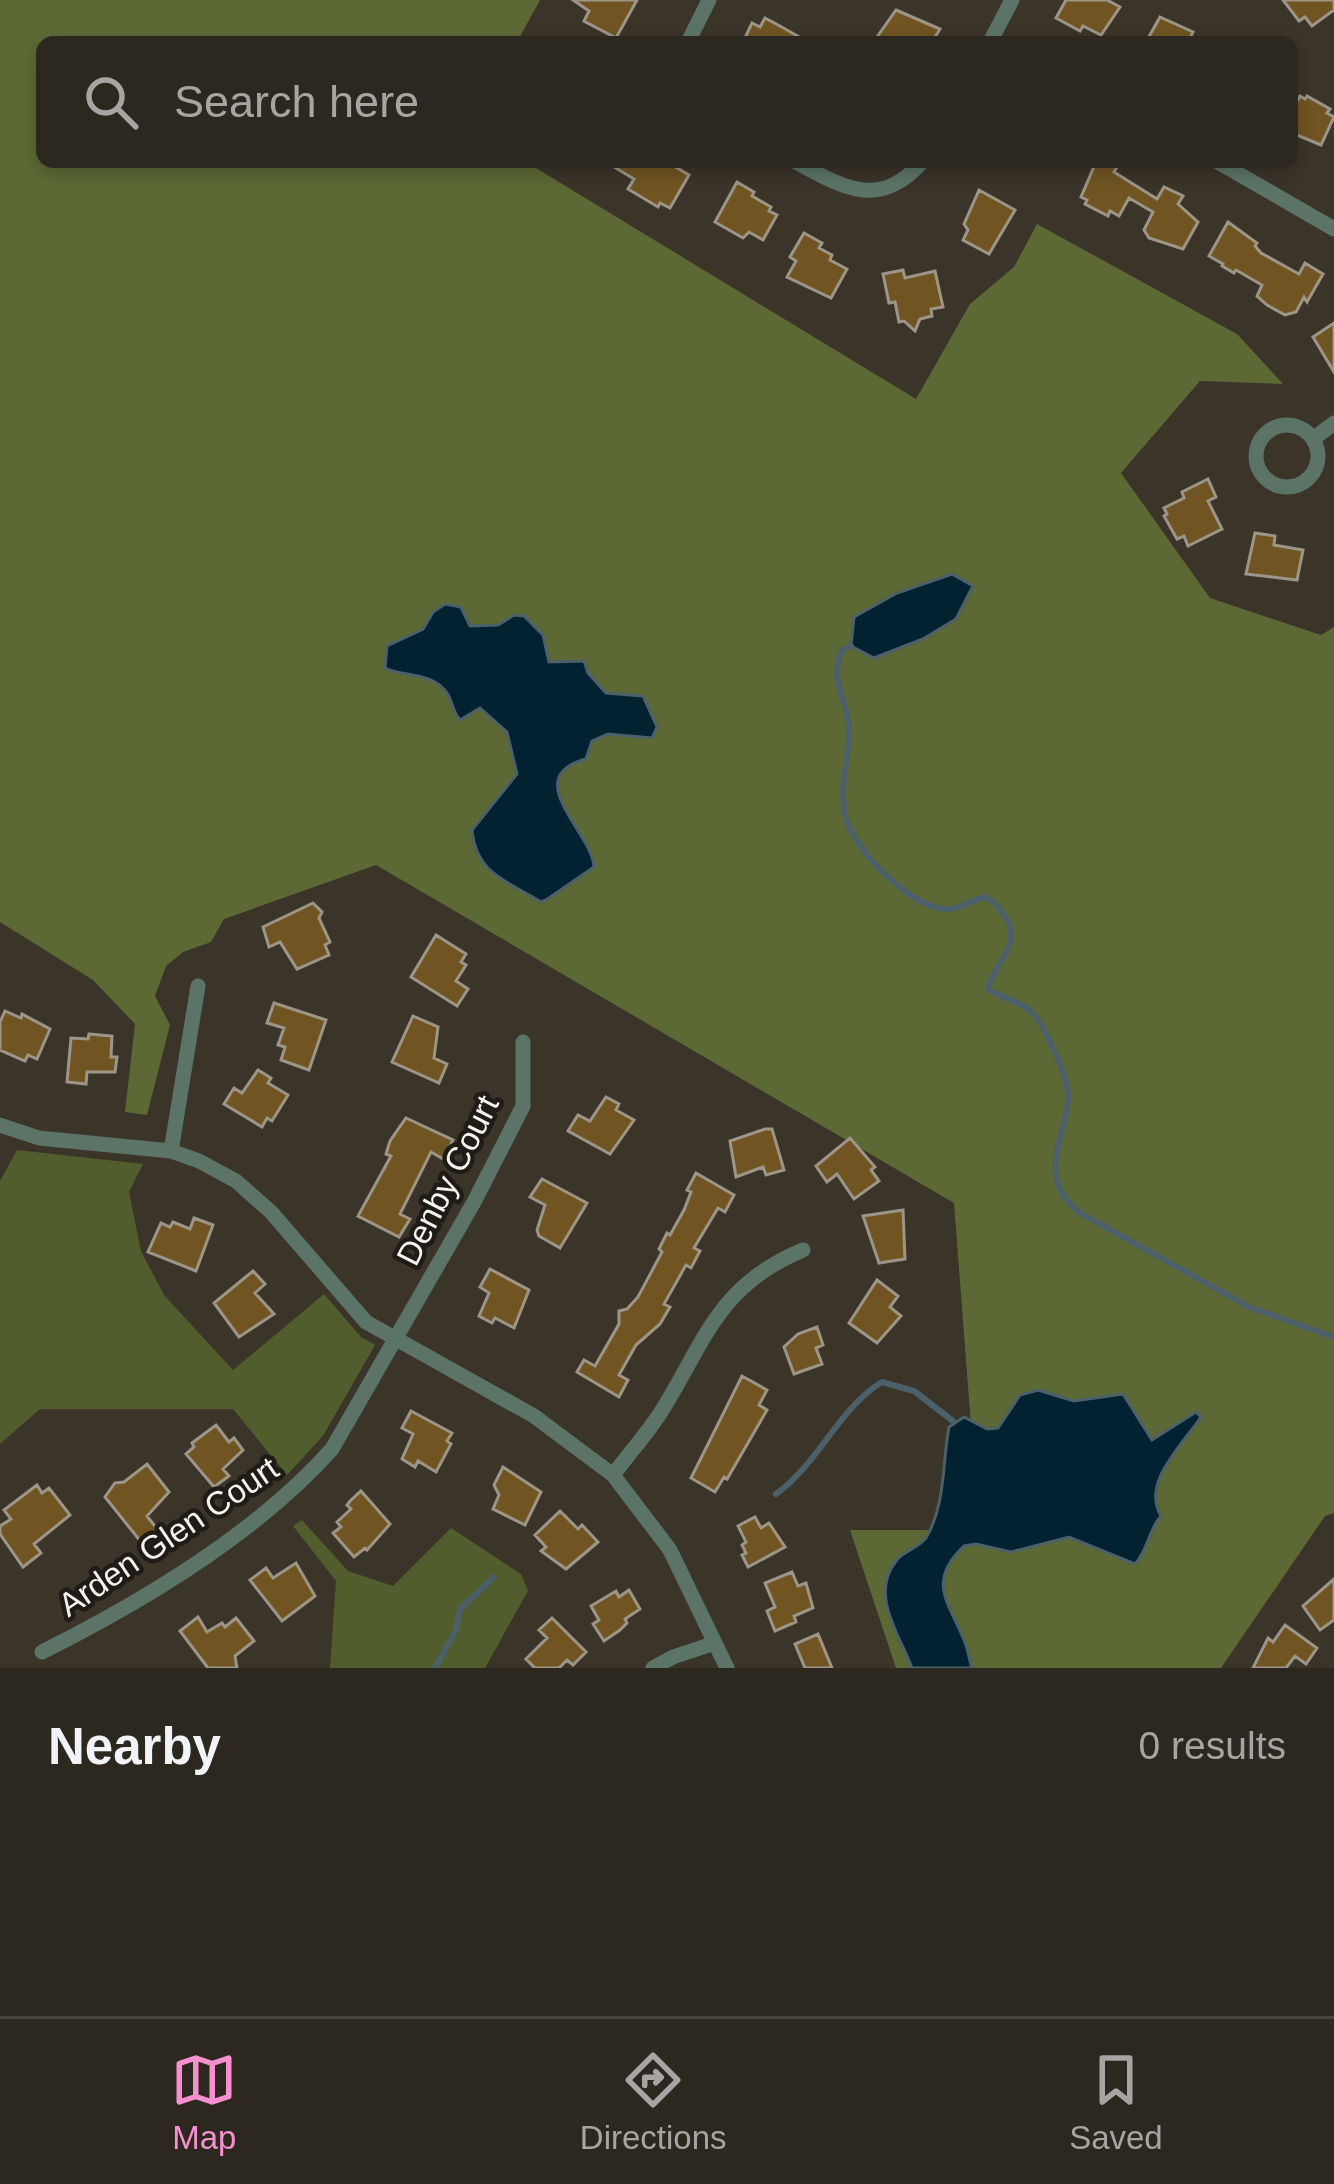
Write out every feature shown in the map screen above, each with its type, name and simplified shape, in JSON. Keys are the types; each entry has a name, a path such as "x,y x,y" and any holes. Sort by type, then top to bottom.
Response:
{"street":[{"path":"691,36 709,0"},
{"path":"995,36 1012,0"},
{"path":"808,168 854,190 873,191 899,185 916,168"},
{"path":"1227,168 1334,229"},
{"path":"1313,439 1334,423"},
{"path":"1296,426 1313,439 1319,459 1310,479 1279,487 1262,474 1256,453 1259,442 1274,428 1296,426"},
{"path":"171,1151 198,986"},
{"name":"Denby Court","path":"398,1339 523,1106 523,1042"},
{"path":"0,1125 39,1138 171,1151 236,1181 271,1212 366,1322 534,1416 613,1475 670,1550 727,1668"},
{"path":"613,1475 658,1416 734,1293 774,1262 803,1250"},
{"name":"Arden Glen Court","path":"41,1652 110,1618 301,1484 332,1449 398,1339"},
{"path":"653,1668 715,1643"}],"green space":[{"path":"0,0 540,0 520,36 36,36 36,168 536,168 916,399 970,304 1014,267 1037,224 1237,334 1283,384 1200,381 1121,473 1210,598 1321,635 1334,627 1334,1513 1325,1516 1221,1668 896,1668 850,1530 979,1530 954,1203 376,865 224,919 211,942 183,952 166,966 155,996 170,1025 147,1115 125,1112 135,1024 93,980 0,922"},
{"path":"17,1150 143,1164 129,1192 141,1251 164,1295 233,1370 324,1294 361,1337 375,1345 323,1436 287,1475 233,1409 40,1409 0,1444 0,1181"},
{"path":"302,1520 348,1571 393,1586 451,1528 521,1574 528,1591 485,1668 330,1668 336,1581 293,1526"}],"water":[{"path":"952,574 973,586 956,619 923,639 874,658 851,646 854,617 897,593"},
{"path":"445,604 461,607 470,626 498,625 514,615 524,616 543,635 549,662 584,661 606,693 643,696 657,727 652,738 608,734 592,741 586,759 567,767 558,779 564,807 594,867 541,902 487,867 472,830 517,774 507,732 480,708 460,720 441,686 385,668 387,646 423,629 433,612"},
{"path":"1038,1390 1074,1401 1123,1394 1152,1440 1196,1412 1201,1417 1160,1478 1156,1503 1161,1516 1135,1564 1069,1537 1011,1552 964,1546 952,1559 943,1582 972,1668 912,1668 889,1615 885,1587 896,1561 923,1541 932,1525 949,1427 964,1417 987,1429 998,1428 1020,1395"}],"building":[{"path":"573,0 637,0 617,36 584,21 589,11"},
{"path":"1066,0 1107,0 1120,7 1101,35 1083,26 1080,31 1056,18"},
{"path":"1283,0 1334,0 1334,10 1312,26 1305,17 1299,21"},
{"path":"896,10 940,29 936,36 878,36"},
{"path":"1160,17 1193,32 1191,36 1149,36"},
{"path":"765,18 797,36 746,36 752,23 760,27"},
{"path":"1307,96 1330,109 1327,113 1334,117 1321,145 1298,135 1298,100"},
{"path":"616,168 677,168 689,175 670,208 660,203 658,207 628,189 634,179"},
{"path":"1093,168 1116,168 1114,172 1157,199 1164,187 1183,196 1178,204 1198,222 1183,249 1149,238 1144,230 1153,212 1129,198 1119,216 1110,211 1108,216 1081,197"},
{"path":"737,182 777,215 763,240 749,232 743,238 715,222"},
{"path":"979,190 1015,210 989,254 963,240 968,230 964,224"},
{"path":"1228,222 1257,243 1261,253 1299,274 1305,263 1323,274 1296,312 1285,315 1267,305 1257,296 1262,285 1209,256"},
{"path":"804,233 822,243 819,248 832,255 830,260 847,269 831,298 787,277 796,261 790,257"},
{"path":"903,270 905,278 935,271 943,307 931,309 932,316 920,319 915,331 899,322 883,274"},
{"path":"1334,323 1334,372 1313,337"},
{"path":"1208,479 1216,497 1208,501 1222,529 1188,546 1184,536 1177,539 1164,508"},
{"path":"1255,533 1275,536 1274,545 1303,550 1297,580 1246,574"},
{"path":"313,903 322,912 319,918 330,942 325,945 329,955 297,969 280,942 269,947 263,927"},
{"path":"436,935 466,954 461,962 466,965 456,981 468,989 457,1006 411,977"},
{"path":"274,1003 326,1020 309,1070 281,1060 285,1047 278,1045 284,1028 267,1023"},
{"path":"5,1011 50,1029 37,1059 28,1055 25,1061 0,1050"},
{"path":"413,1016 438,1027 434,1058 447,1064 439,1083 392,1062"},
{"path":"89,1034 112,1036 115,1072 87,1072 86,1084 67,1082 71,1038 88,1039"},
{"path":"258,1070 288,1095 272,1121 267,1118 262,1127 224,1104 234,1088 242,1093"},
{"path":"606,1097 619,1104 616,1110 634,1120 610,1154 568,1131 578,1115 590,1121"},
{"path":"406,1118 453,1140 443,1159 431,1152 400,1214 410,1219 399,1237 358,1216 391,1156 386,1154 390,1141"},
{"path":"772,1129 784,1170 766,1175 763,1167 736,1177 730,1141"},
{"path":"850,1138 875,1167 871,1170 879,1181 854,1199 837,1174 827,1182 816,1166"},
{"path":"696,1173 734,1195 725,1212 718,1208 694,1248 700,1251 691,1268 686,1265 664,1304 670,1307 660,1324 636,1345 619,1375 628,1380 619,1397 577,1372 584,1360 595,1366 619,1324 619,1311 638,1297 667,1233 670,1235 684,1210"},
{"path":"542,1179 587,1203 560,1248 537,1230 545,1205 530,1197"},
{"path":"903,1210 905,1259 879,1263 863,1216"},
{"path":"194,1218 213,1225 196,1271 148,1252 161,1223 190,1229"},
{"path":"490,1269 529,1290 514,1328 479,1316 489,1293 480,1287"},
{"path":"253,1271 265,1284 255,1293 274,1314 239,1337 214,1303"},
{"path":"877,1280 898,1296 890,1307 901,1316 877,1343 849,1323"},
{"path":"817,1327 823,1345 816,1348 822,1364 794,1374 784,1347 798,1334"},
{"path":"742,1376 767,1390 759,1405 767,1410 715,1492 691,1478"},
{"path":"411,1411 452,1433 436,1472 418,1461 415,1467 402,1459 413,1434 402,1428"},
{"path":"216,1425 229,1442 234,1438 243,1450 223,1469 229,1476 214,1487 186,1454 194,1447 192,1443"},
{"path":"147,1464 169,1492 147,1516 158,1530 141,1542 105,1497 115,1483 124,1482"},
{"path":"503,1467 541,1492 525,1525 493,1509 499,1495 494,1485"},
{"path":"37,1485 42,1493 49,1488 70,1515 34,1544 41,1553 23,1567 0,1534 0,1526 11,1519 4,1510"},
{"path":"361,1491 390,1524 367,1550 354,1557 333,1533 351,1509 347,1505"},
{"path":"560,1511 598,1542 566,1569 541,1551 546,1547 535,1535"},
{"path":"755,1517 761,1528 769,1523 785,1547 748,1567 742,1555 746,1542 738,1526"},
{"path":"296,1563 315,1596 282,1621 250,1580 266,1568 273,1578"},
{"path":"792,1572 798,1586 806,1583 813,1608 775,1631 767,1611 775,1607 765,1583"},
{"path":"1334,1579 1334,1620 1320,1630 1303,1606"},
{"path":"629,1590 640,1609 604,1641 593,1624 599,1620 591,1606 616,1591 619,1597"},
{"path":"198,1617 207,1632 236,1618 254,1641 235,1656 237,1668 208,1668 180,1631"},
{"path":"552,1618 586,1652 573,1665 567,1660 559,1668 535,1668 526,1659 547,1638 539,1630"},
{"path":"1285,1625 1317,1648 1306,1664 1295,1656 1286,1668 1253,1668 1268,1638 1273,1642"},
{"path":"818,1634 832,1668 805,1668 795,1644"}],"waterway":[{"path":"851,646 842,650 837,672 849,731 843,794 850,828 886,876 920,900 951,909 986,897 1006,918 1009,946 988,989 1030,1011 1061,1066 1068,1098 1056,1172 1066,1199 1080,1213 1249,1307 1334,1337"},
{"path":"776,1494 854,1406 882,1382 914,1391 953,1421"},
{"path":"435,1668 456,1630 460,1609 494,1577"}]}
